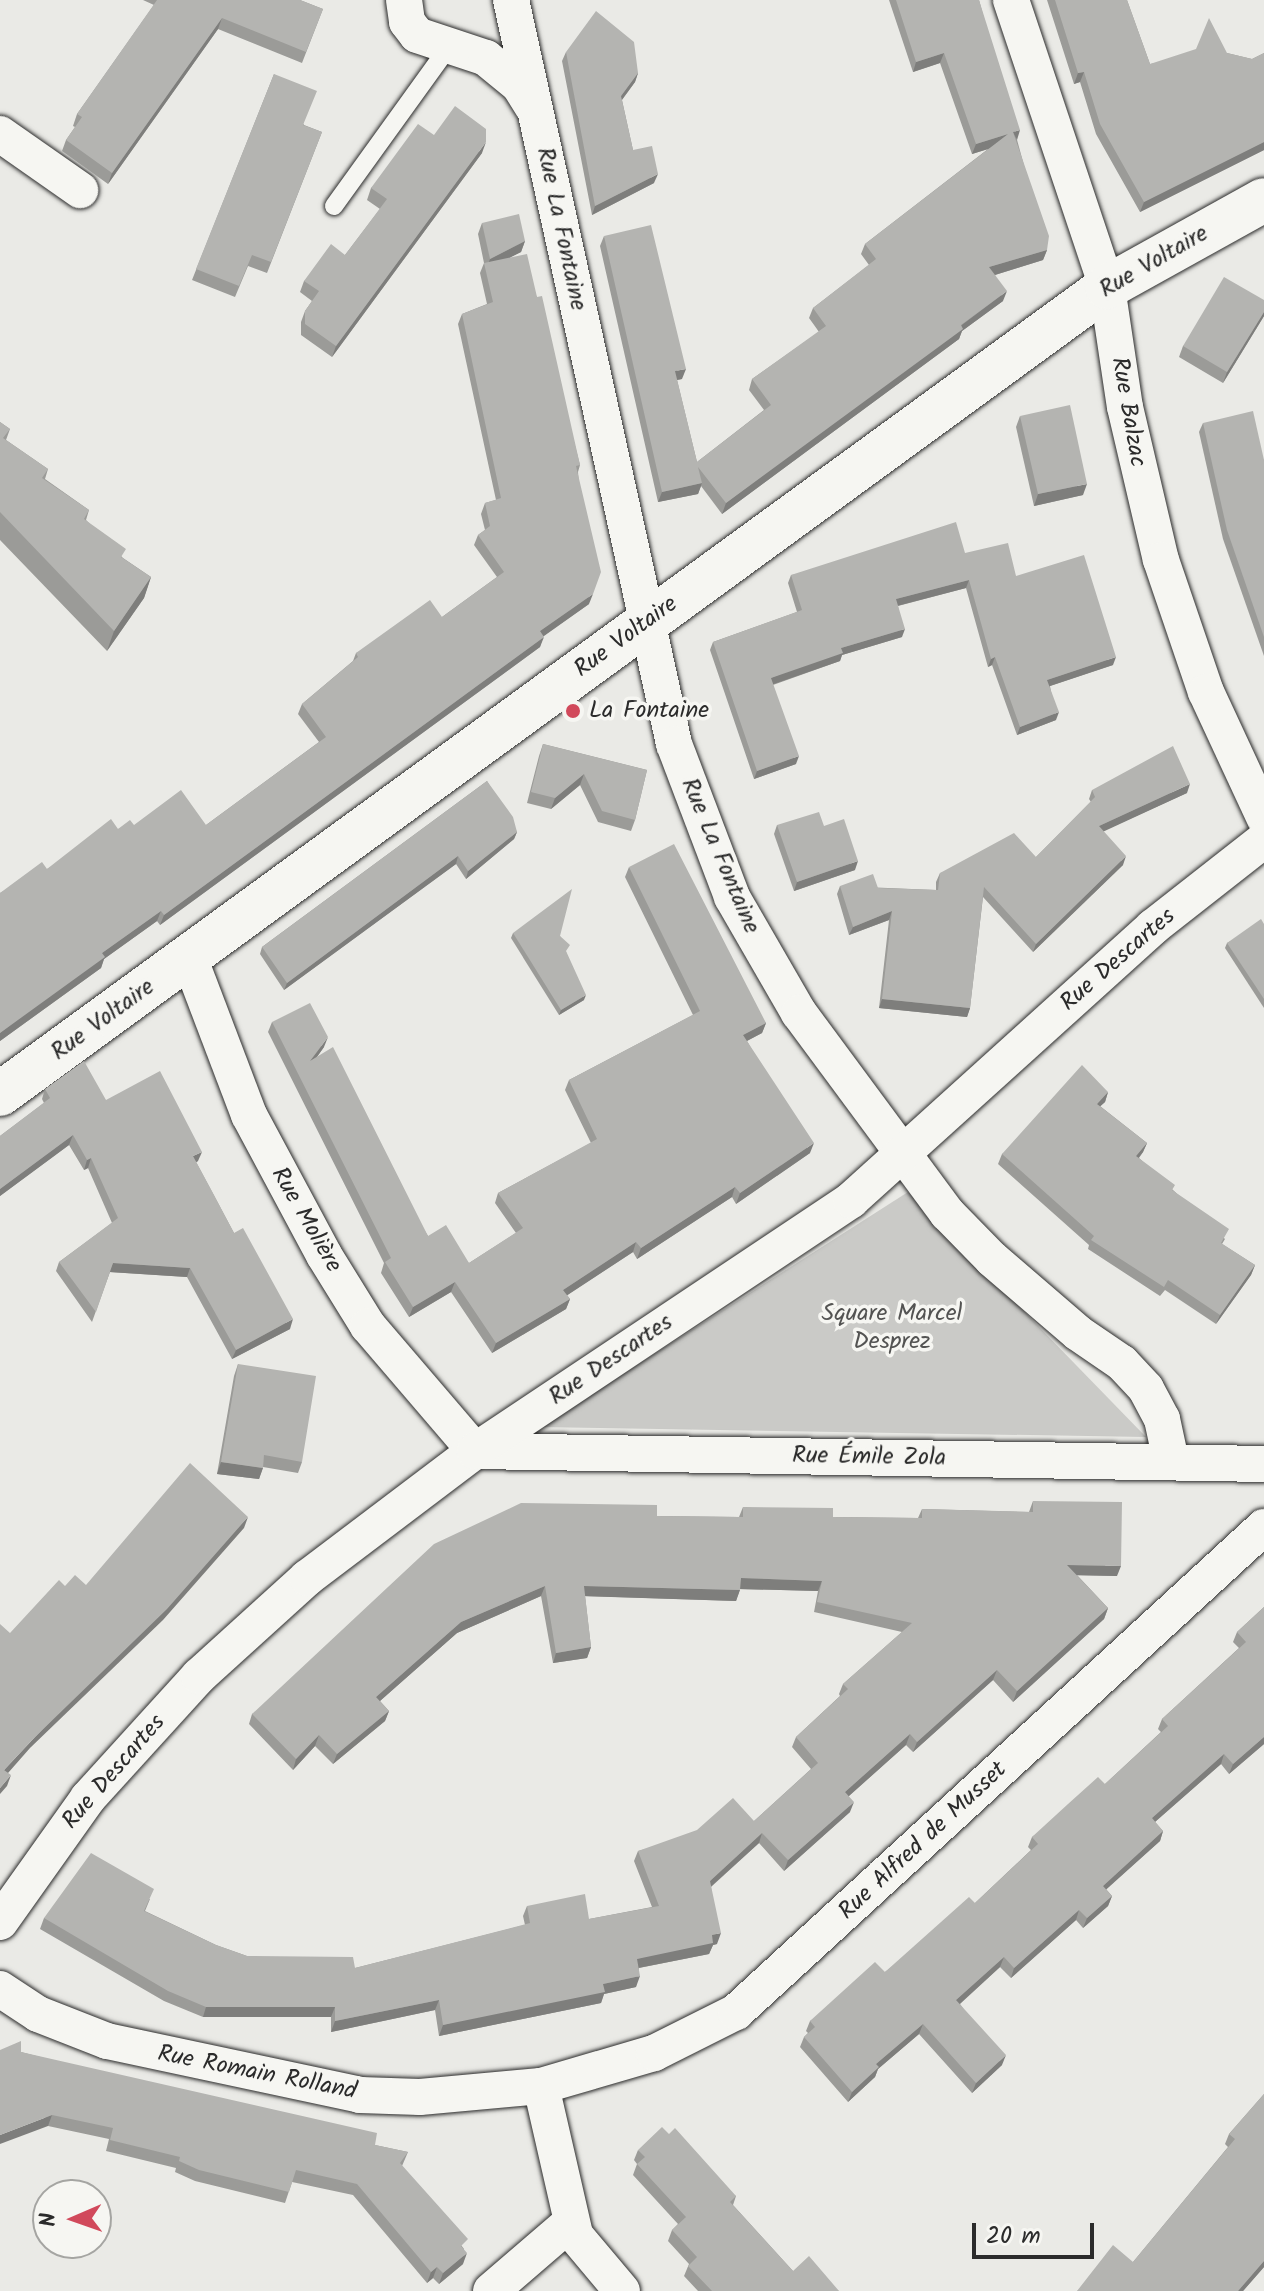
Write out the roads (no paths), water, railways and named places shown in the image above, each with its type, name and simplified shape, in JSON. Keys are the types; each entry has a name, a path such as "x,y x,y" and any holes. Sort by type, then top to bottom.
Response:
{"street":[{"name":"Rue La Fontaine","path":"404,0 407,22 417,35 493,64 519,85 535,111"},
{"name":"Rue La Fontaine","path":"511,0 646,622 684,776 732,897 799,1013 904,1157 942,1218 1078,1333 1122,1363 1146,1389 1162,1419 1171,1461"},
{"name":"Rue Balzac","path":"1011,0 1107,287 1125,407 1161,560 1206,692 1264,817"},
{"path":"0,134 80,190"},
{"name":"Rue Voltaire","path":"0,1094 1107,287 1264,200"},
{"name":"Rue Descartes","path":"0,1922 88,1798 199,1676 307,1578 475,1451 858,1210 904,1157 1153,927 1264,840"},
{"name":"Rue Molière","path":"189,957 249,1115 324,1255 368,1326 475,1451"},
{"name":"Rue Émile Zola","path":"475,1451 1264,1464"},
{"name":"Rue Alfred de Musset","path":"541,2086 654,2053 736,2012 1264,1527"},
{"name":"Rue Romain Rolland","path":"0,1989 38,2014 107,2041 311,2087 420,2097 541,2086"},
{"path":"541,2086 570,2223 582,2246 622,2291"},
{"path":"491,2291 570,2223"}],"lane":[{"path":"334,206 448,48"}],"place":[{"name":"La Fontaine","path":"573,711"}],"park label":[{"name":"Square Marcel Desprez","path":"892,1328"}]}
